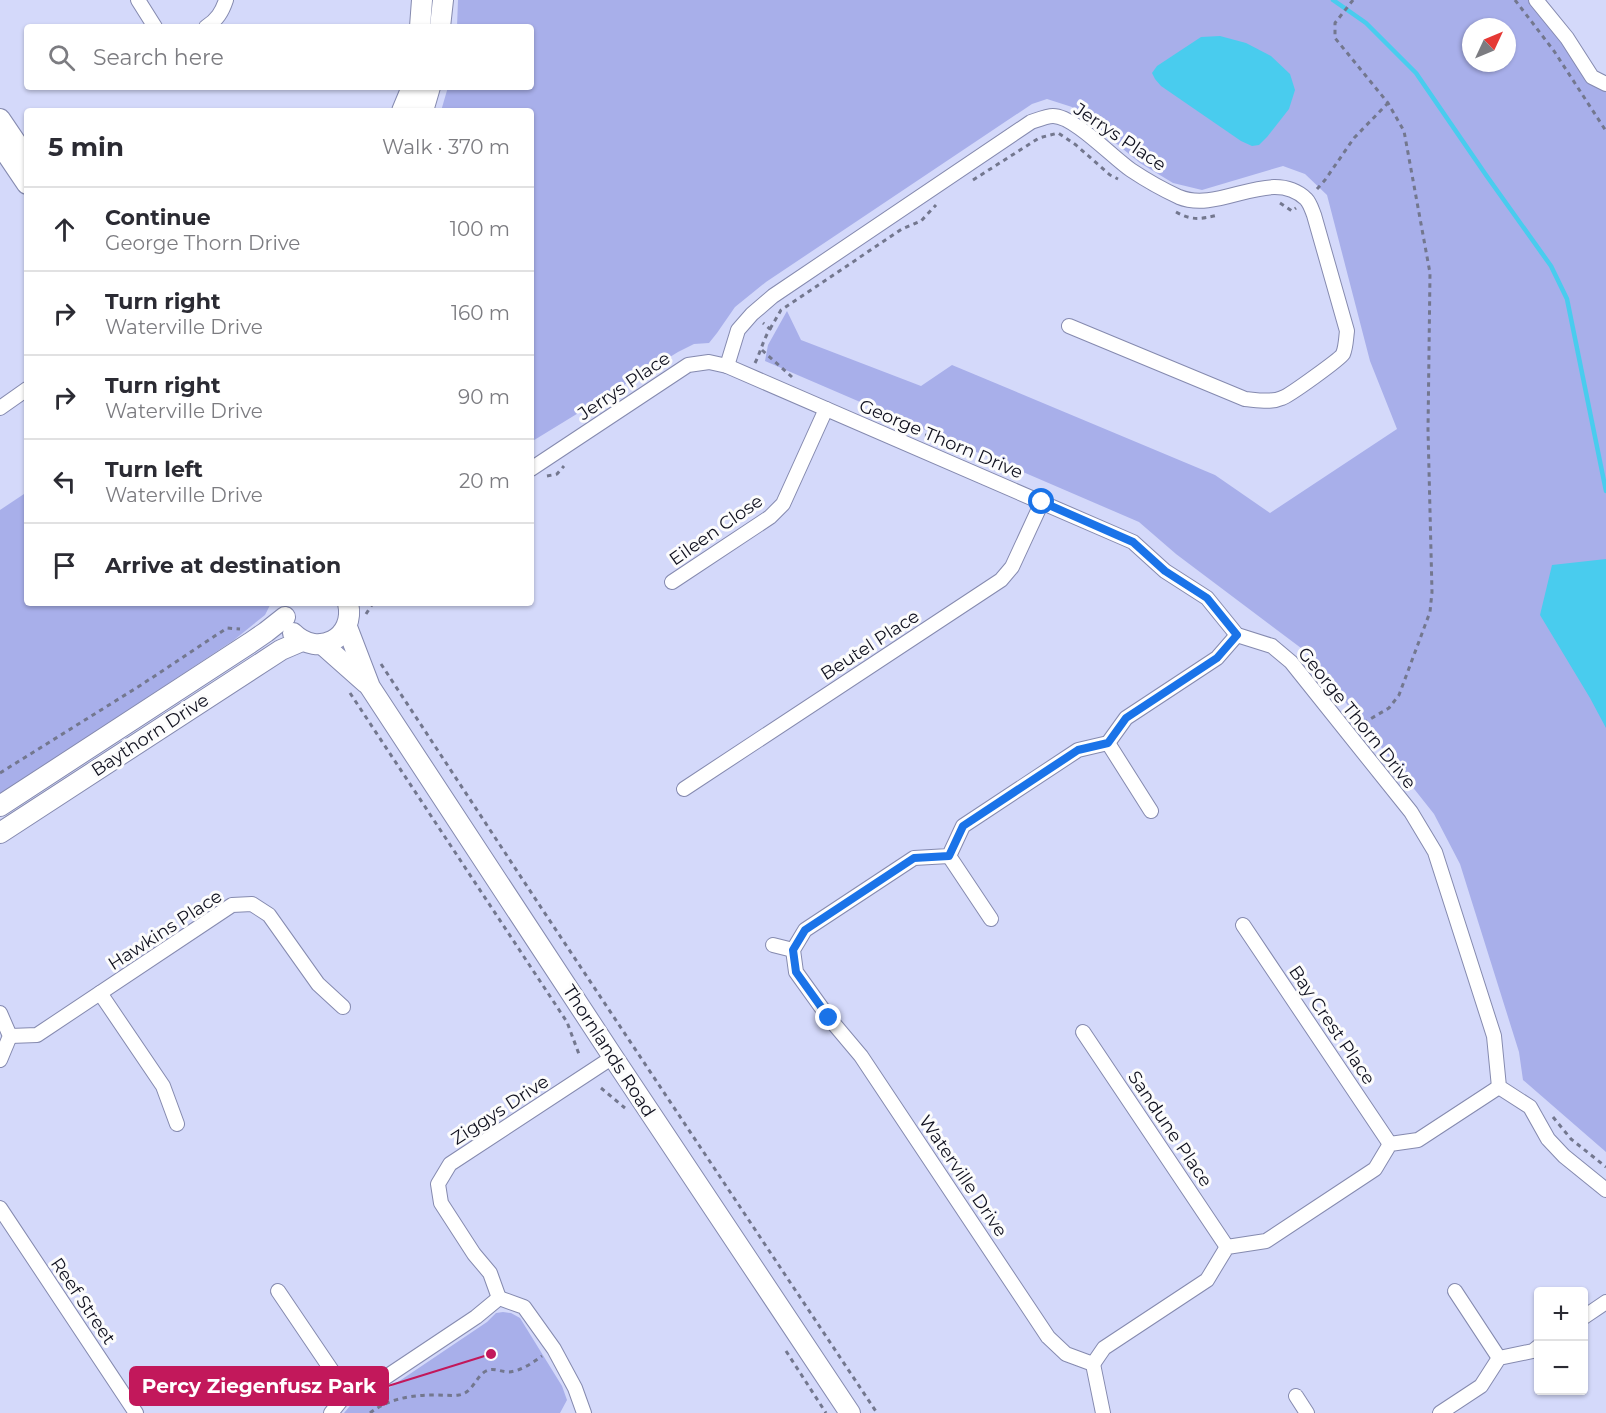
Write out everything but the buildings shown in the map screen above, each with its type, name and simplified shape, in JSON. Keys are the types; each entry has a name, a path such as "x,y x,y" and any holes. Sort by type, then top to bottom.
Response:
{"street":[{"path":"138,0 153,24"},
{"path":"211,24 222,12 226,0"},
{"path":"420,24 422,0"},
{"path":"440,24 442,0"},
{"path":"1536,0 1567,38 1592,77 1606,84"},
{"path":"403,108 411,90"},
{"path":"424,108 429,90"},
{"name":"Jerrys Place","path":"537,474 688,365 709,362 727,366 738,330 772,296 1031,122 1053,116 1071,122 1131,170 1180,197 1198,201 1216,199 1274,186 1290,189 1307,200"},
{"path":"0,119 24,155"},
{"path":"0,144 24,180"},
{"path":"1069,326 1245,399 1264,401 1283,398 1333,364 1342,356 1346,344 1347,331 1314,215 1307,200"},
{"name":"George Thorn Drive","path":"727,366 1133,542 1165,571 1207,598 1237,635 1272,646 1292,662 1411,812 1435,852 1494,1036 1499,1087"},
{"path":"0,408 24,390"},
{"name":"Eileen Close","path":"672,582 770,517 783,504 826,409"},
{"name":"Beutel Place","path":"684,789 1001,580 1012,567 1042,502"},
{"name":"Thornlands Road","path":"348,606 350,618 346,627 370,687 850,1413"},
{"path":"285,610 288,626 302,641"},
{"name":"Baythorn Drive","path":"0,806 258,638 285,610"},
{"path":"322,645 332,642 346,627"},
{"path":"949,856 963,826 1078,750 1108,743 1126,718 1217,658 1237,635"},
{"name":"Thornlands Road","path":"302,641 312,645 322,645 370,687"},
{"name":"Baythorn Drive","path":"0,833 281,650 302,641"},
{"path":"1108,743 1151,811"},
{"path":"949,856 991,919"},
{"path":"773,945 793,950 805,930 914,858 949,856"},
{"name":"Hawkins Place","path":"10,1036 37,1035 232,905 252,904 269,915 318,984 343,1006"},
{"name":"Bay Crest Place","path":"1243,925 1390,1144"},
{"name":"Waterville Drive","path":"793,950 796,972 829,1018 861,1056 1048,1336 1066,1354 1093,1364"},
{"path":"100,993 164,1086 177,1124"},
{"path":"0,1013 10,1036 0,1060"},
{"name":"Sandune Place","path":"1083,1032 1227,1247"},
{"name":"Ziggys Drive","path":"499,1298 490,1273 474,1254 441,1203 438,1184 450,1164 613,1057"},
{"path":"1102,1413 1093,1364 1104,1348 1207,1280 1227,1247 1266,1241 1375,1169 1390,1144 1418,1140 1499,1087 1530,1107 1548,1138 1564,1156 1606,1190"},
{"name":"Reef Street","path":"0,1208 136,1413"},
{"path":"278,1291 347,1393"},
{"path":"1455,1291 1499,1358"},
{"path":"332,1413 347,1393 374,1385 476,1317 499,1298 524,1306 554,1349 575,1388 584,1413"},
{"path":"1588,1314 1606,1302"},
{"path":"1440,1413 1481,1386 1499,1358 1534,1350"},
{"path":"1296,1396 1307,1413"}],"path":[{"path":"1353,0 1335,23 1335,38 1388,103 1404,130 1430,273 1428,430 1432,592 1430,612 1399,696 1389,708 1360,725"},
{"path":"1515,0 1554,51 1606,131"},
{"path":"1278,201 1292,211 1307,200 1325,180 1354,138 1388,103"},
{"path":"969,183 1040,138 1058,133 1119,180"},
{"path":"749,376 762,350 762,341 781,310 902,229 921,220 939,202"},
{"path":"1176,212 1185,217 1201,219 1221,214"},
{"path":"752,314 770,329"},
{"path":"537,474 556,474 564,465"},
{"path":"378,658 542,909 878,1413"},
{"path":"345,685 567,1022 580,1057"},
{"path":"370,1413 395,1400 417,1395 462,1395 472,1388 483,1372 492,1368 508,1372 521,1369 554,1349"}],"shaded area":[{"path":"458,0 1536,0 1606,84 1606,1152 1523,1080 1519,1052 1460,864 1434,814 1305,651 1176,554 1139,522 765,361 768,345 787,311 801,340 921,386 952,365 1215,475 1270,513 1397,429 1370,361 1327,195 1305,174 1283,166 1202,190 1173,183 1140,163 1072,107 1047,99 1032,104 766,282 735,307 709,343 694,344 678,352 534,440 534,108 442,108 447,90 534,90 534,24 457,24"},
{"path":"1220,36 1246,43 1271,56 1290,74 1295,90 1289,109 1259,145 1252,146 1241,141 1161,86 1152,73 1157,66 1201,37"},
{"path":"24,494 24,606 270,606 265,615 234,640 0,795 0,510"},
{"path":"1606,559 1606,728 1540,615 1552,565"},
{"path":"503,1312 520,1318 562,1386 567,1400 560,1413 344,1413 354,1401 386,1390 487,1322 496,1313"}],"waterway":[{"path":"1333,0 1366,23 1416,73 1551,266 1567,299 1606,491"}],"place":[{"name":"Percy Ziegenfusz Park","path":"491,1354"}],"route":[{"path":"829,1018 796,972 793,950 805,930 914,858 949,856 963,826 1078,750 1108,743 1126,718 1217,658 1237,635 1207,598 1165,571 1133,542 1042,502"}]}
